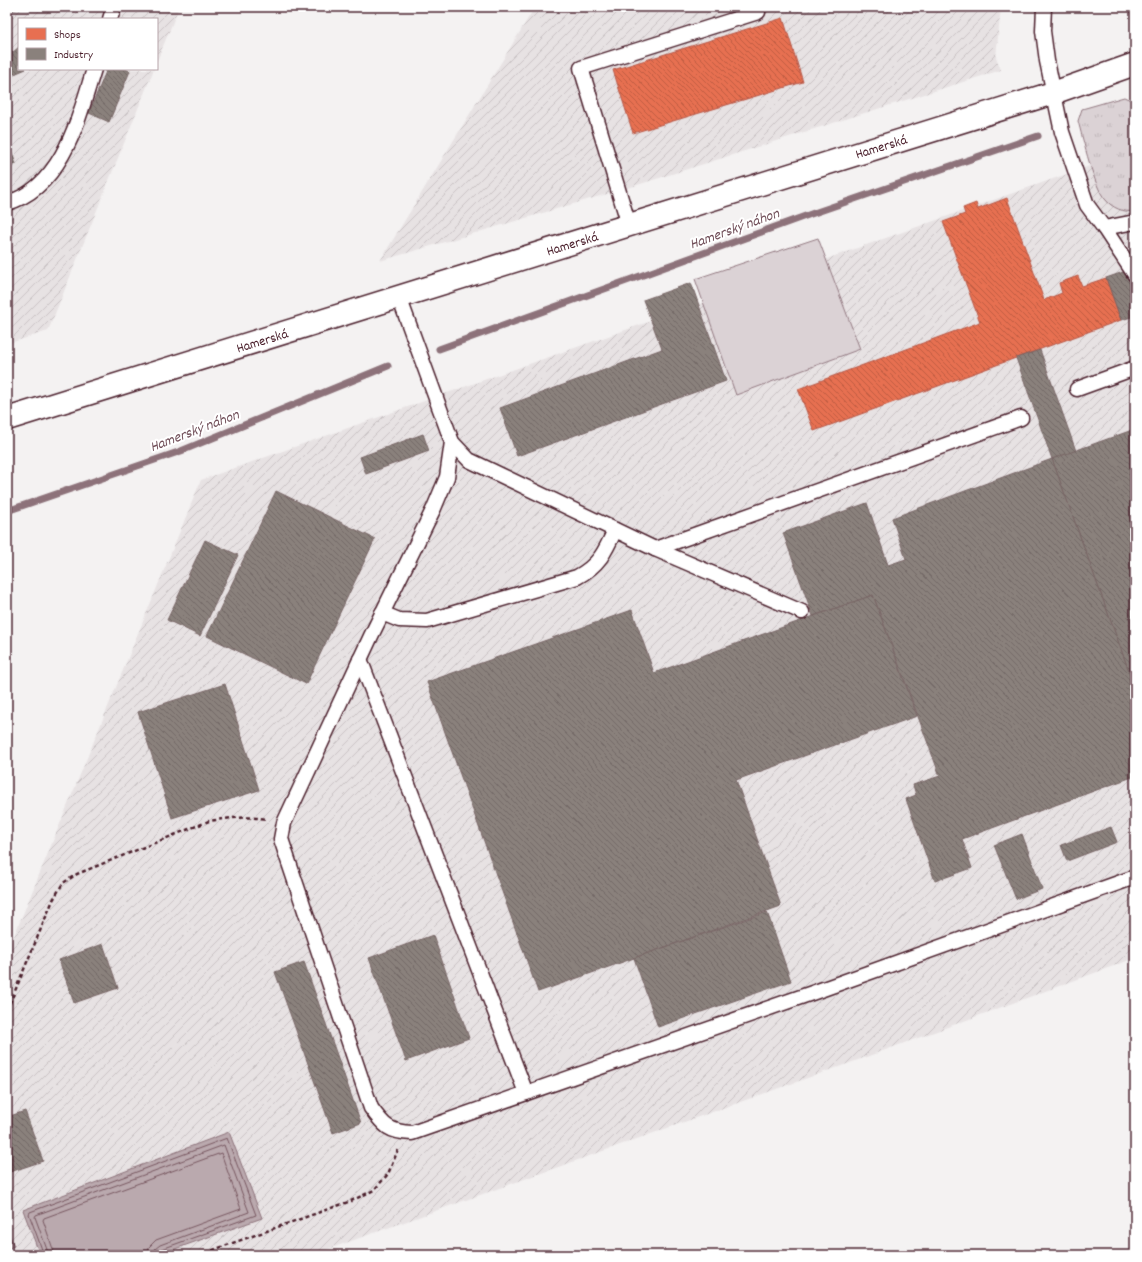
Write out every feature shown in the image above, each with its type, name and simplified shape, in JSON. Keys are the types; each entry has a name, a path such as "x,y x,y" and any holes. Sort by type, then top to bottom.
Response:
{"street":[{"name":"Hamerská","path":"7,419 1053,93 1135,64"}],"lane":[{"path":"110,18 114,7"},
{"path":"1044,7 1044,40 1053,93 1062,132 1087,205 1135,275"},
{"path":"629,225 581,68 758,12"},
{"path":"7,203 27,193 47,178 57,164 77,122 94,70"},
{"path":"1104,228 1135,222"},
{"path":"399,297 452,442 469,460 655,549 802,612"},
{"path":"1077,389 1135,368"},
{"path":"655,549 1021,418"},
{"path":"452,442 447,477 434,508 360,659 284,823 281,839 371,1108 384,1125 396,1132 412,1133 1135,877"},
{"path":"382,613 399,620 427,621 577,577 589,570 605,553 615,530"},
{"path":"360,659 526,1093"}],"path":[{"path":"7,1010 53,900 63,883 77,874 209,822 231,818 253,817 284,823"},
{"path":"199,1255 351,1201 374,1190 391,1168 397,1156 404,1133"}],"shaded area":[{"path":"7,7 179,7 158,59 158,18 18,18 18,70 154,70 48,331 7,344"},
{"path":"535,7 1001,7 996,57 1001,70 634,186 380,261"},
{"path":"1135,150 1135,958 858,1060 312,1255 7,1255 7,953 201,480"}],"green space":[{"path":"1124,97 1135,102 1135,211 1123,210 1115,207 1105,199 1101,193 1089,162 1078,121 1082,109"},
{"path":"818,238 860,349 736,395 695,279"}],"water":[{"path":"229,1132 262,1218 158,1255 40,1255 23,1210"},
{"path":"7,1230 14,1246 7,1249"}],"building: Shops":[{"path":"783,18 803,82 633,133 613,70"},
{"path":"1007,198 1044,300 1062,293 1059,283 1078,276 1082,286 1106,278 1121,320 814,431 798,389 980,322 943,222 965,214 963,208 976,203 978,209"}],"building: Industry":[{"path":"7,7 22,7 7,12"},
{"path":"7,39 12,53 18,48 18,70 24,70 7,77"},
{"path":"107,70 130,71 109,122 89,113"},
{"path":"7,139 16,164 7,167"},
{"path":"1135,268 1135,316 1121,320 1106,278"},
{"path":"691,283 726,381 517,456 500,408 662,349 643,300"},
{"path":"1040,350 1076,451 1052,459 1016,358"},
{"path":"1135,429 1135,688 1052,459"},
{"path":"423,434 429,451 366,474 360,457"},
{"path":"1052,459 1135,688 1135,776 962,839 972,868 935,881 906,799 916,795 913,785 940,776 873,595 813,616 783,533 867,503 888,565 906,559 892,518"},
{"path":"276,491 375,539 306,684 207,636"},
{"path":"205,540 238,555 200,636 167,620"},
{"path":"873,595 917,716 736,780 781,906 538,992 427,682 632,610 654,673"},
{"path":"225,684 259,790 172,818 138,712"},
{"path":"1111,827 1117,842 1067,861 1061,845"},
{"path":"1022,834 1042,889 1016,899 994,845"},
{"path":"767,912 791,981 658,1027 634,958"},
{"path":"433,935 469,1038 406,1061 369,958"},
{"path":"103,944 118,988 74,1003 59,960"},
{"path":"304,962 361,1123 333,1133 275,972"},
{"path":"25,1111 43,1161 7,1173 7,1117"}],"waterway":[{"name":"Hamerský náhon","path":"439,349 811,214 1038,136"},
{"name":"Hamerský náhon","path":"7,511 181,451 388,366"}]}
